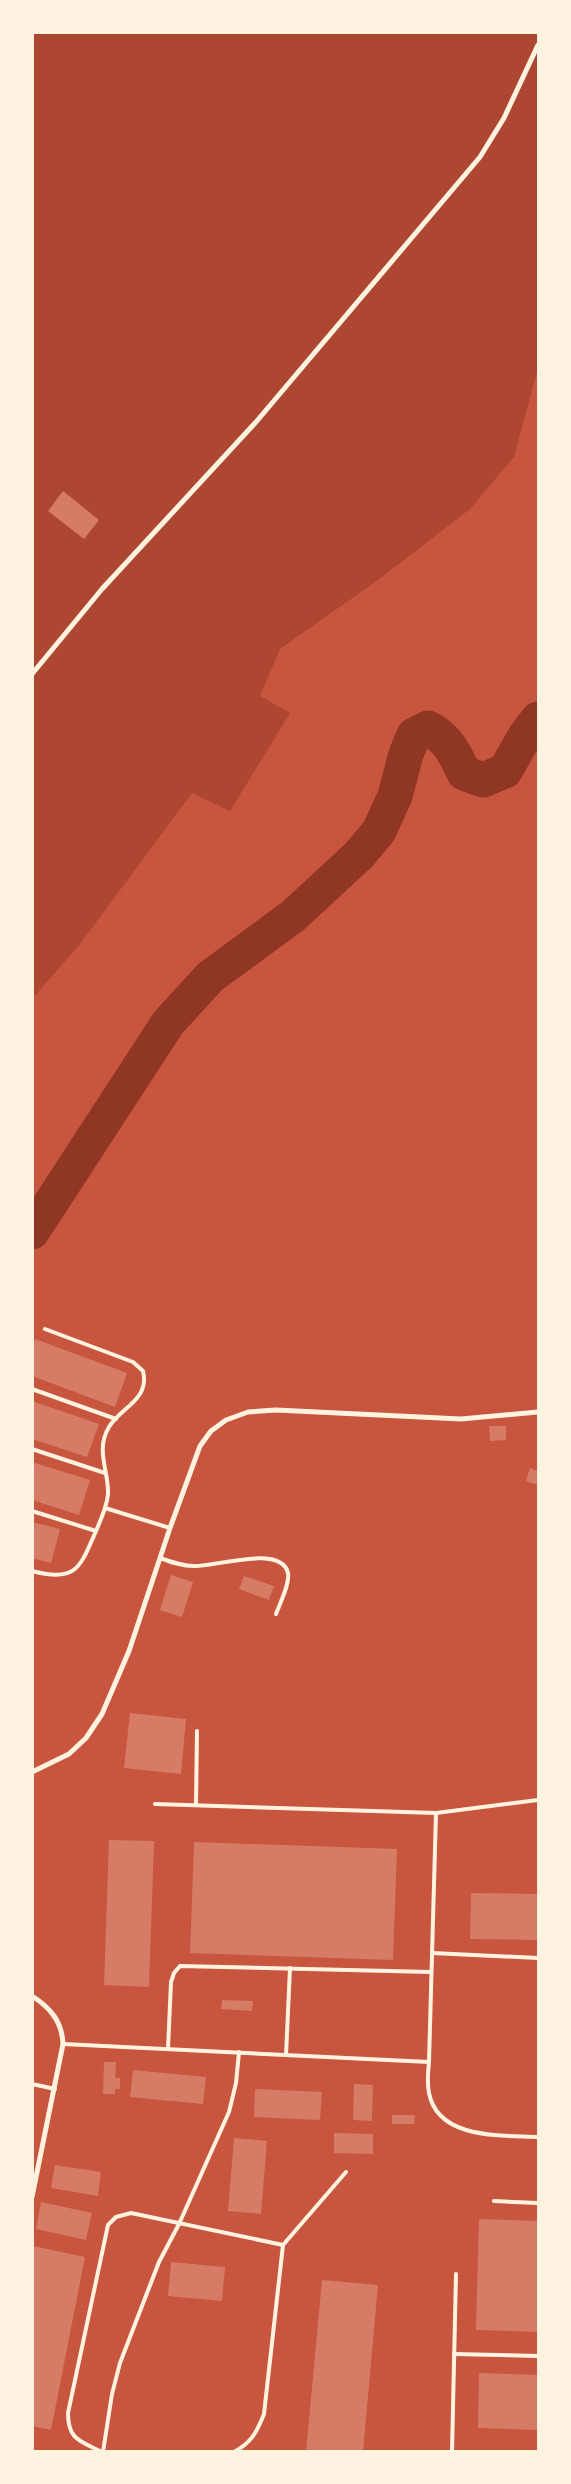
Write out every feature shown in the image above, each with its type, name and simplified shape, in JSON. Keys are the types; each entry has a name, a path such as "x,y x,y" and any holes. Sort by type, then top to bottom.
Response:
{"street":[{"path":"32,674 102,589 256,422 480,157 504,118 538,45"},
{"path":"32,1772 69,1754 86,1738 102,1714 129,1651 170,1528 200,1446 211,1431 226,1420 248,1412 300,1410 461,1419 538,1412"},
{"path":"32,1996 50,2010 59,2022 63,2044 32,2198"}],"lane":[{"path":"32,1571 59,1576 71,1573 78,1566 96,1531 108,1494 102,1452 104,1440 109,1427 134,1404 140,1394 144,1376 139,1366 45,1329"},
{"path":"32,1389 116,1419"},
{"path":"32,1449 105,1473"},
{"path":"105,1508 170,1528"},
{"path":"32,1511 96,1531"},
{"path":"160,1558 192,1566 209,1566 255,1558 279,1561 286,1567 288,1576 276,1614"},
{"path":"196,1805 197,1731"},
{"path":"155,1804 436,1813 538,1800"},
{"path":"436,1813 428,2091 436,2110 447,2121 471,2131 538,2137"},
{"path":"432,1954 538,1958"},
{"path":"168,2049 171,1982 174,1973 180,1966 431,1972"},
{"path":"286,2055 290,1968"},
{"path":"63,2044 429,2062"},
{"path":"239,2052 236,2083 229,2112 179,2224 159,2262 120,2362 112,2394 102,2452 75,2439 68,2426 68,2413 108,2225 116,2217 131,2213 179,2224 283,2246"},
{"path":"32,2084 55,2089"},
{"path":"234,2452 248,2445 257,2431 264,2414 283,2246 346,2172"},
{"path":"494,2201 538,2203"},
{"path":"452,2452 456,2274"},
{"path":"454,2354 538,2356"}],"shaded area":[{"path":"33,33 538,33 538,368 514,457 470,509 378,580 280,649 260,696 290,713 230,811 192,793 80,944 33,998"}],"building":[{"path":"63,491 99,520 84,539 48,511"},
{"path":"35,1339 127,1373 115,1407 32,1376 32,1345"},
{"path":"32,1401 99,1424 87,1457 32,1439"},
{"path":"489,1426 506,1426 506,1440 490,1441"},
{"path":"32,1462 90,1480 79,1515 32,1500"},
{"path":"530,1468 538,1471 538,1485 526,1481"},
{"path":"32,1522 60,1529 51,1563 32,1558"},
{"path":"171,1575 193,1582 182,1617 160,1610"},
{"path":"244,1576 274,1586 269,1600 239,1589"},
{"path":"130,1713 186,1719 181,1774 124,1768"},
{"path":"109,1840 154,1841 149,1987 104,1985"},
{"path":"194,1842 397,1849 393,1960 190,1953"},
{"path":"471,1893 538,1894 538,1940 470,1939"},
{"path":"222,2000 253,2001 252,2011 221,2009"},
{"path":"104,2062 116,2062 115,2078 120,2078 120,2089 115,2089 115,2094 103,2094"},
{"path":"133,2070 206,2077 203,2104 130,2097"},
{"path":"354,2084 373,2085 372,2121 353,2120"},
{"path":"255,2089 322,2092 320,2120 254,2117"},
{"path":"392,2115 415,2115 414,2124 392,2124"},
{"path":"334,2133 373,2134 373,2154 334,2153"},
{"path":"234,2138 267,2141 261,2214 228,2211"},
{"path":"55,2165 101,2172 98,2196 51,2188"},
{"path":"41,2202 92,2213 86,2240 36,2229"},
{"path":"479,2219 538,2221 538,2332 476,2330"},
{"path":"33,2246 85,2257 51,2430 32,2426"},
{"path":"171,2262 225,2267 222,2301 168,2296"},
{"path":"322,2280 378,2285 363,2452 306,2452"},
{"path":"479,2373 538,2375 538,2430 478,2428"}],"waterway":[{"path":"32,1232 168,1023 210,977 293,916 359,855 379,831 395,796 406,754 414,735 428,728 435,732 450,747 464,773 483,780 505,771 525,736 538,719"}]}
